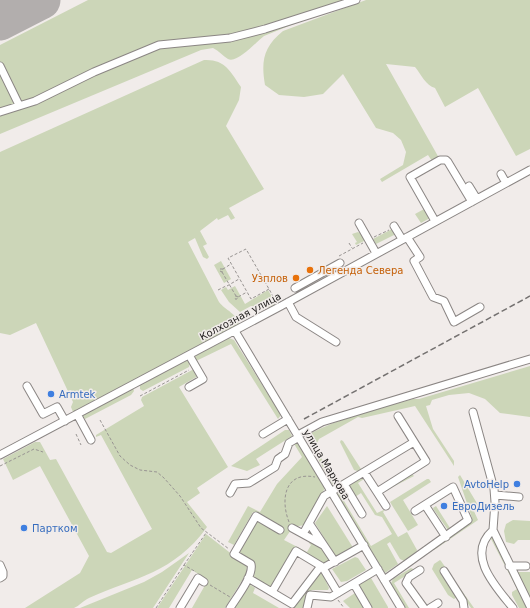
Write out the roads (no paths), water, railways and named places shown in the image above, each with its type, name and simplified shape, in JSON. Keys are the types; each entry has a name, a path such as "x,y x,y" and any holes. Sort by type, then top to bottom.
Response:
{"street":[{"path":"0,112 34,101 94,72 159,45 230,38 265,30 356,0"},
{"path":"0,66 19,105"},
{"path":"435,221 410,177 440,160 444,159 448,162 474,200"},
{"name":"Колхозная улица","path":"0,455 235,331 530,170"},
{"path":"501,174 506,183"},
{"path":"469,186 474,200"},
{"path":"359,222 376,253"},
{"path":"394,226 420,257 414,261 432,297 444,301 454,322 480,307"},
{"path":"295,288 339,259 344,271"},
{"path":"288,302 296,317 336,342"},
{"name":"улица Маркова","path":"235,331 364,545 399,607"},
{"path":"189,355 203,378 189,387"},
{"path":"230,493 236,484 250,483 275,467 278,459 285,454 289,443 322,422 530,359"},
{"path":"27,386 43,414 57,407 65,421"},
{"path":"473,412 490,470 495,495 492,530 530,606"},
{"path":"77,414 91,440"},
{"path":"377,492 426,461 398,416"},
{"path":"262,434 288,419"},
{"path":"302,534 324,496 414,442"},
{"path":"364,472 386,506"},
{"path":"344,484 362,514"},
{"path":"384,580 446,538 468,520 453,487 415,511"},
{"path":"495,495 519,497"},
{"path":"425,505 446,538"},
{"path":"230,608 248,578 251,570 251,564 234,554 256,516 280,530"},
{"path":"309,523 335,562"},
{"path":"292,528 323,545"},
{"path":"492,530 483,542 480,549 481,558 484,567 513,608"},
{"path":"248,578 292,604 322,567 335,562 364,545"},
{"path":"272,592 296,551 322,567 337,594"},
{"path":"414,560 421,571 409,577 406,583 424,608"},
{"path":"0,565 4,572 3,576 0,578"},
{"path":"509,566 526,566"},
{"path":"307,608 310,595 331,597 378,569"},
{"path":"444,571 463,600 464,608"},
{"path":"180,608 201,580"},
{"path":"354,584 368,608"},
{"path":"430,608 438,603"}],"railway":[{"path":"304,419 530,296"}],"place":[{"name":"Легенда Севера","path":"310,270"},
{"name":"Узплов","path":"296,278"},
{"name":"Armtek","path":"51,394"},
{"name":"AvtoHelp","path":"517,484"},
{"name":"ЕвроДизель","path":"444,506"},
{"name":"Партком","path":"24,528"}]}
